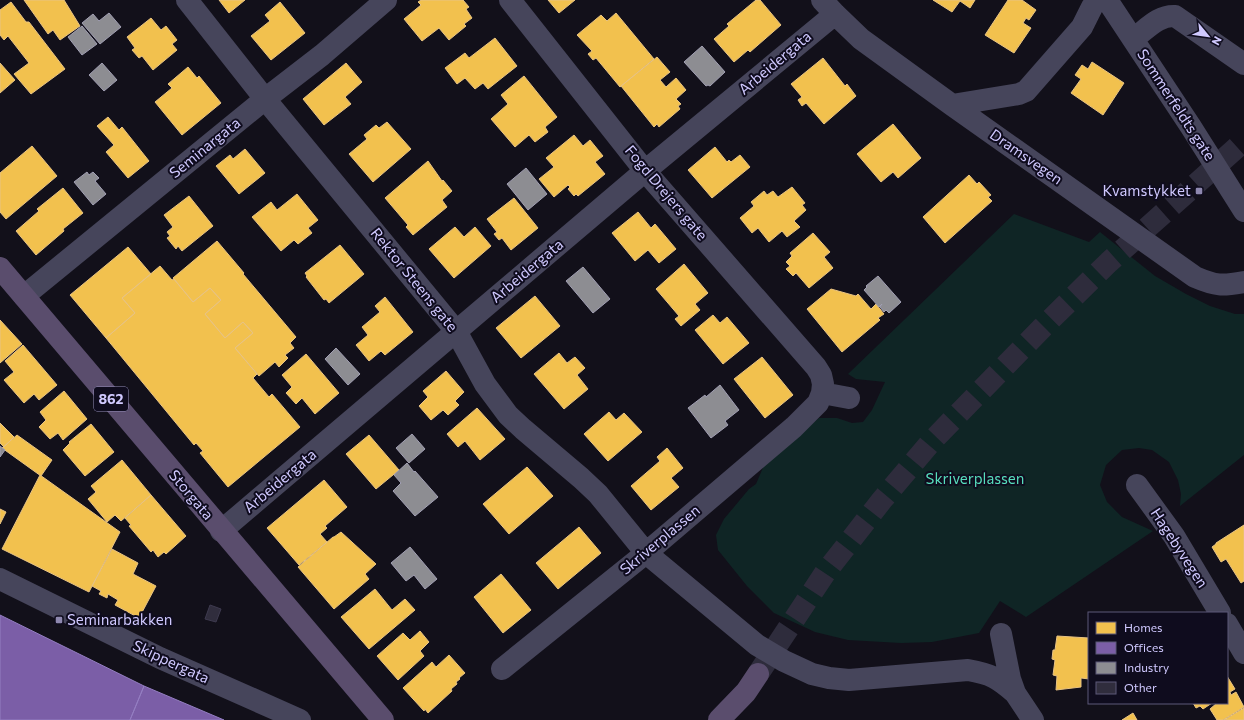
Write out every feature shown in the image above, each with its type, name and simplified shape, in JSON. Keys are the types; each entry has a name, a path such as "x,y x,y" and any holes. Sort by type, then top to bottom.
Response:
{"main road":[{"name":"Storgata","path":"0,268 383,720"},
{"path":"731,720 746,692 758,674"},
{"path":"719,720 746,692"}],"street":[{"name":"Rektor Steens gate","path":"186,0 456,331 485,384 508,415 522,429 598,494 646,552 757,645 784,661 812,674 829,678 849,680 968,670 986,673 1002,682 1015,693"},
{"name":"Seminargata","path":"24,296 265,98 322,55 386,0"},
{"name":"Fogd Drejers gate","path":"510,0 645,171 816,367 821,375 822,389"},
{"name":"Sommerfeldts gate","path":"1100,3 1133,39 1244,211"},
{"path":"952,105 1019,94 1026,91 1082,27 1100,3"},
{"name":"Arbeidergata","path":"221,530 645,171 828,7"},
{"name":"Dramsvegen","path":"828,7 861,39 1195,277 1209,283 1223,286 1244,282"},
{"path":"1133,39 1160,18 1169,8 1178,17 1244,64"},
{"path":"822,389 849,398"},
{"name":"Skriverplassen","path":"502,669 646,552 794,427 818,403 822,389"},
{"name":"Hagebyvegen","path":"1137,485 1174,536 1219,612"},
{"name":"Skippergata","path":"0,579 160,658 300,720"},
{"path":"1228,626 1244,653"},
{"path":"1001,634 1010,679 1015,693 1033,720"}],"green space":[{"name":"Skriverplassen","path":"1014,214 1089,242 1100,232 1155,276 1186,294 1210,306 1235,314 1244,314 1244,455 1180,506 1181,494 1178,480 1169,462 1152,450 1139,448 1122,450 1106,465 1100,485 1107,502 1122,517 1153,531 1026,617 1000,601 979,633 932,642 901,643 848,640 815,632 774,613 747,586 718,550 716,535 724,519 749,489 756,484 765,463 819,418 837,418 852,423 863,422 872,410 885,382 856,379 848,374"}],"building: Homes":[{"path":"24,0 64,0 80,26 60,40 53,30 48,34"},
{"path":"219,0 245,0 229,13"},
{"path":"421,0 463,0 469,7 466,9 472,18 464,24 466,26 449,40 439,28 422,41 404,19 421,5 418,2"},
{"path":"548,0 575,0 559,13"},
{"path":"756,0 760,0 781,25 750,52 748,50 734,62 714,39 729,26 727,24"},
{"path":"933,0 975,0 970,8 960,1 952,12"},
{"path":"1008,0 1022,0 1036,10 1029,20 1026,18 1023,23 1031,28 1014,53 985,35"},
{"path":"11,2 26,22 29,22 65,69 31,94 14,74 29,63 8,36 4,40 0,35 0,10"},
{"path":"280,2 305,33 271,60 251,36 270,21 265,15"},
{"path":"616,13 654,59 620,87 596,58 593,60 588,54 592,51 577,35 601,15 607,21"},
{"path":"151,18 161,30 166,26 177,40 172,44 177,50 153,70 142,56 139,58 132,50 135,48 127,37"},
{"path":"495,38 517,66 488,89 483,83 475,89 465,78 457,84 445,68 465,53 469,58"},
{"path":"657,57 670,72 660,80 666,87 676,78 686,90 676,99 681,104 678,106 680,109 659,127 657,124 654,127 621,86"},
{"path":"823,58 845,86 847,84 856,96 824,124 806,103 802,106 798,100 802,97 791,84"},
{"path":"1092,62 1124,83 1103,115 1071,93 1081,79 1075,75 1082,65 1088,69"},
{"path":"0,63 15,80 0,93"},
{"path":"346,63 362,82 345,97 351,104 324,125 303,99"},
{"path":"188,67 197,78 199,76 221,103 182,135 155,102 172,88 168,84"},
{"path":"524,76 557,117 545,127 548,132 535,142 529,135 515,147 491,119 508,104 501,95"},
{"path":"108,117 119,130 122,127 149,161 128,178 106,152 114,145 97,126"},
{"path":"387,122 411,149 373,182 349,154 367,139 364,135 376,125 379,128"},
{"path":"893,124 921,158 898,178 893,172 881,182 857,154"},
{"path":"574,135 583,146 590,140 603,156 595,162 605,174 578,196 576,194 574,196 568,189 570,187 568,185 554,197 539,179 554,167 546,158"},
{"path":"32,146 57,176 6,219 0,212 0,173"},
{"path":"715,147 727,162 729,160 731,162 740,155 750,167 712,198 688,170"},
{"path":"245,149 265,173 239,194 216,166 230,155 233,159"},
{"path":"428,161 442,181 443,180 452,191 442,200 447,207 413,235 406,227 408,225 385,198"},
{"path":"969,175 977,184 979,182 991,195 988,197 992,201 945,243 923,217"},
{"path":"792,187 805,203 802,205 806,210 794,221 800,227 787,237 782,231 769,242 758,228 752,233 740,218 754,206 751,202 764,191 767,195 773,191 778,197"},
{"path":"63,188 83,213 63,229 64,231 36,255 16,231 39,211 37,209"},
{"path":"297,194 318,220 308,228 312,233 298,244 294,240 281,251 252,217 271,202 277,210"},
{"path":"189,196 213,226 182,251 178,246 176,249 167,238 170,236 167,232 173,227 164,215"},
{"path":"514,198 538,228 511,250 502,238 499,240 494,234 497,232 487,219"},
{"path":"638,212 651,228 655,224 676,249 659,263 648,250 635,261 612,233"},
{"path":"455,227 464,237 475,227 491,246 454,278 429,249"},
{"path":"813,233 830,252 824,257 833,268 809,288 796,273 793,276 786,269 790,266 786,262 792,256 790,253"},
{"path":"217,241 296,337 290,343 294,348 285,355 288,358 279,367 275,362 259,376 235,348 253,333 243,322 225,338 205,314 221,300 210,288 193,302 173,278"},
{"path":"340,245 364,274 329,303 326,299 324,300 306,277 307,276 305,273"},
{"path":"128,247 151,274 122,298 135,313 106,338 70,295"},
{"path":"684,264 708,293 695,304 700,310 681,326 675,319 679,316 656,289"},
{"path":"160,266 172,280 174,279 193,302 210,288 221,300 205,314 225,338 243,322 253,333 235,348 257,374 253,378 269,397 272,394 300,427 228,487 200,453 203,451 196,443 194,445 106,338 135,313 122,298"},
{"path":"831,289 856,296 858,294 871,309 876,304 884,314 878,318 880,320 842,352 807,309"},
{"path":"535,296 560,326 521,358 496,328"},
{"path":"385,297 413,332 385,355 381,351 369,361 356,345 368,335 362,327 380,312 375,306"},
{"path":"713,315 720,323 727,317 749,343 723,364 695,330"},
{"path":"0,320 22,344 0,363"},
{"path":"23,345 57,385 39,400 34,394 24,403 4,380 14,372 5,361"},
{"path":"559,353 567,363 575,357 585,368 577,375 588,389 564,409 534,374"},
{"path":"306,354 339,393 315,414 302,398 296,404 286,393 292,387 282,375"},
{"path":"762,357 793,395 765,418 734,379"},
{"path":"446,371 464,392 455,401 459,405 448,415 443,410 431,420 419,406 428,397 423,391"},
{"path":"64,391 87,419 63,440 58,433 50,439 39,427 46,420 40,412"},
{"path":"477,408 505,439 480,460 465,441 458,447 447,434"},
{"path":"609,412 616,420 624,413 642,432 608,461 584,434"},
{"path":"0,423 14,437 4,447 0,443"},
{"path":"91,424 114,452 85,476 63,450 70,443 69,442"},
{"path":"17,435 52,460 41,476 2,448"},
{"path":"369,435 399,470 376,489 346,454"},
{"path":"667,448 683,468 671,478 679,487 651,510 631,486 660,461 657,457"},
{"path":"122,460 151,495 121,521 115,515 107,522 88,499 96,492 91,486"},
{"path":"527,467 553,496 509,534 483,504"},
{"path":"40,475 120,532 89,592 2,549"},
{"path":"324,480 347,507 325,526 327,528 320,534 327,542 299,565 267,528"},
{"path":"151,495 186,536 166,554 164,552 158,557 153,550 151,552 129,526 131,525 125,518"},
{"path":"0,509 6,512 0,524"},
{"path":"1244,525 1244,581 1241,583 1226,559 1221,562 1212,547"},
{"path":"579,527 601,553 558,589 536,563"},
{"path":"341,532 376,564 365,574 369,579 334,609 298,567"},
{"path":"112,549 138,563 133,574 156,586 139,618 115,605 118,600 108,594 107,598 99,594 101,591 92,586"},
{"path":"501,574 531,610 503,633 474,597"},
{"path":"375,589 392,610 405,599 415,610 369,649 341,617"},
{"path":"420,631 429,642 420,651 424,656 398,680 377,656 403,633 410,640"},
{"path":"1057,636 1088,638 1088,679 1081,678 1081,687 1056,690 1057,676 1053,675 1055,660 1052,659 1053,650 1055,650"},
{"path":"449,655 465,673 456,682 457,684 451,689 452,691 428,713 425,709 424,711 403,688 432,662 436,667"},
{"path":"1228,678 1235,689 1230,692 1231,695 1236,692 1244,707 1223,720 1217,720 1210,709 1216,704 1228,704"},
{"path":"1194,704 1210,704 1203,709 1200,706 1196,708"},
{"path":"1244,708 1244,720 1224,720"},
{"path":"1133,713 1137,720 1122,720"}],"building: Offices":[{"path":"0,615 144,686 130,720 0,720"},
{"path":"144,686 224,720 130,720"}],"building: Industry":[{"path":"109,13 121,27 100,44 82,23 93,14 99,21"},
{"path":"82,26 97,44 82,55 68,37"},
{"path":"702,46 725,72 710,86 706,86 684,62"},
{"path":"102,63 117,80 104,91 89,75"},
{"path":"526,168 547,194 528,210 507,184"},
{"path":"87,172 89,175 93,172 99,178 95,181 106,194 93,205 74,182"},
{"path":"583,267 610,299 593,313 566,281"},
{"path":"878,276 901,302 889,313 886,310 884,312 880,307 882,304 879,307 864,290 867,287 866,286"},
{"path":"336,348 360,374 348,385 325,359"},
{"path":"720,385 739,410 725,421 728,425 711,438 688,408 705,395 706,397"},
{"path":"412,434 425,449 409,463 396,448"},
{"path":"0,446 5,450 0,457"},
{"path":"407,463 438,497 415,516 393,491 401,483 394,475"},
{"path":"410,547 437,579 425,589 414,575 406,581 391,563"}],"building: Other":[{"path":"210,605 221,609 216,622 205,619"}],"tunnel":[{"path":"758,674 825,573 882,500 931,442 1043,327 1109,262 1244,141"}],"place":[{"name":"Kvamstykket","path":"1199,191"},
{"name":"Seminarbakken","path":"59,620"}]}
